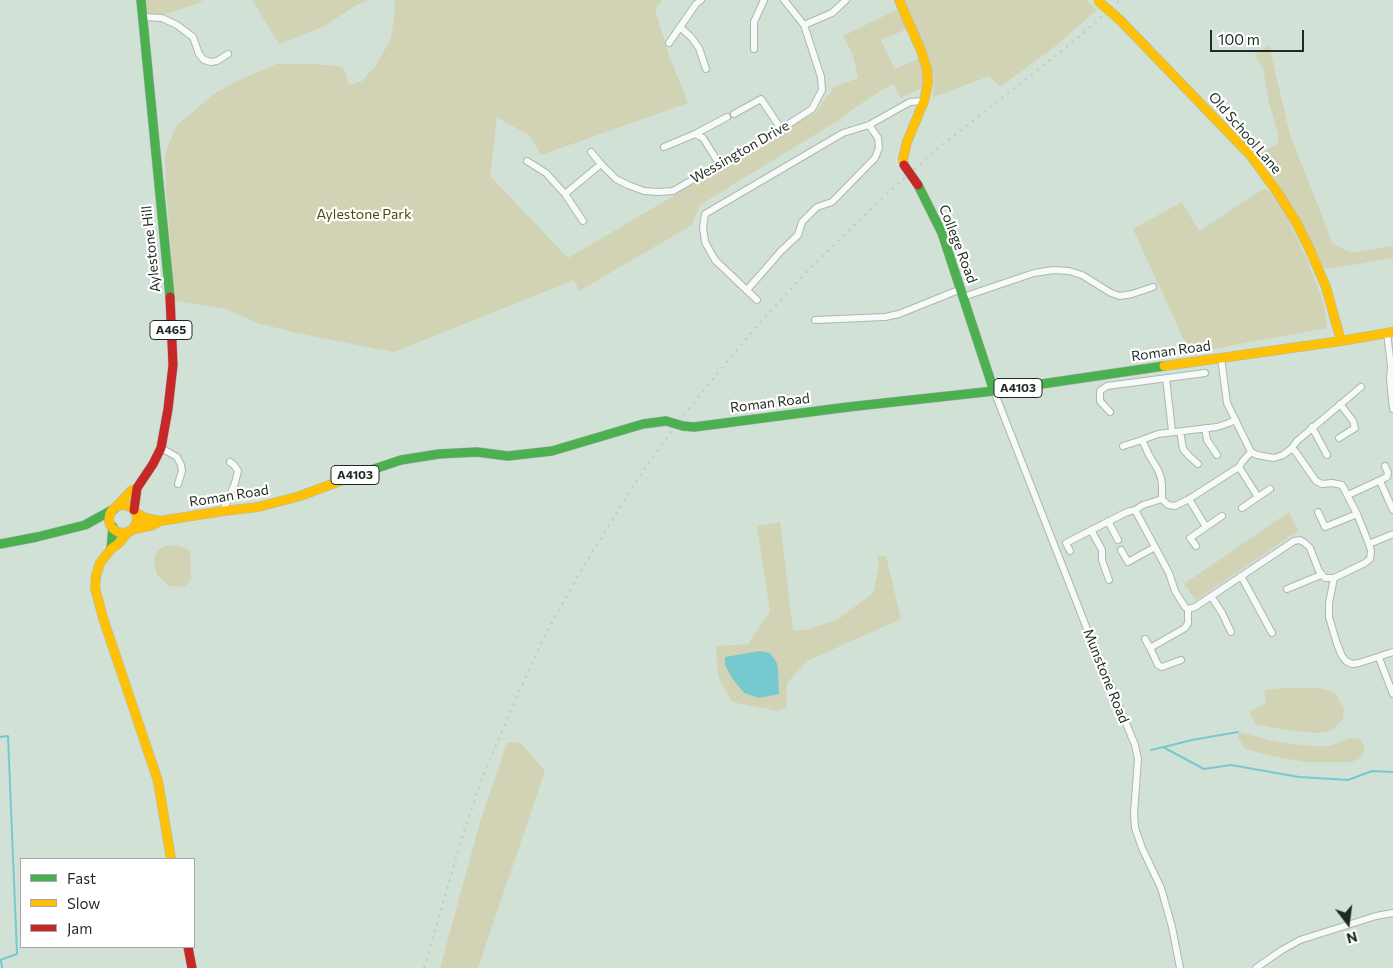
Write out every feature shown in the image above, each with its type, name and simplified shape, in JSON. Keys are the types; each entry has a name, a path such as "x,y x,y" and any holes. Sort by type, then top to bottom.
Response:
{"main road":[{"name":"Aylestone Hill","path":"134,511 137,488 161,448 173,365 170,288 162,225 141,0"},
{"name":"College Road","path":"899,0 922,53 927,69 928,83 924,101 907,142 903,159 904,165 918,185 942,232 994,391"},
{"name":"Old School Lane","path":"1097,0 1120,20 1226,128 1251,156 1278,193 1296,222 1326,287 1341,341"},
{"name":"Roman Road","path":"134,511 145,518 160,520 223,510 258,507 300,496 368,470 401,460 439,454 477,452 508,456 552,451 643,424 662,421 694,427 848,407 994,391 1341,341 1390,332"},
{"name":"Aylestone Hill","path":"115,508 131,491 137,488"},
{"name":"A4103","path":"0,544 85,525 120,505 127,506 134,511"},
{"path":"111,549 113,535 110,515 115,508"},
{"path":"134,511 136,523 100,562 95,588 104,621 158,781 171,858"},
{"name":"Roman Road","path":"130,530 153,525 160,520"},
{"name":"A4103","path":"85,525 112,527 120,532 130,530"},
{"path":"188,948 192,968"}],"street":[{"path":"669,44 696,4 701,0"},
{"path":"754,49 754,22 764,0"},
{"path":"784,0 804,25 832,14 846,0"},
{"path":"143,17 162,18 177,24 193,37 199,54 204,60 217,61 228,54"},
{"name":"Wessington Drive","path":"591,152 616,179 628,186 644,191 673,191 720,165 812,109 822,90 821,77 804,25"},
{"path":"681,28 698,48 706,70"},
{"path":"734,114 761,99 781,128"},
{"path":"757,300 715,260 705,242 703,227 705,214 843,133 869,125 910,102 924,101"},
{"path":"664,147 695,134 727,117"},
{"path":"746,290 798,235 802,222 816,207 832,202 875,158 879,148 878,138 869,125"},
{"path":"695,134 703,138 720,165"},
{"path":"527,161 546,173 565,194 582,221"},
{"path":"565,194 601,164"},
{"path":"815,320 892,316 962,293 1034,273 1053,270 1069,271 1082,275 1111,293 1120,296 1154,288"},
{"path":"1390,332 1390,379 1393,409"},
{"path":"1221,358 1227,403 1251,452 1257,456 1274,458 1283,455 1297,440 1361,387"},
{"path":"1110,412 1100,401 1100,391 1107,386 1205,373"},
{"path":"1166,378 1172,431"},
{"name":"Munstone Road","path":"994,391 1089,634 1135,745 1138,759 1134,813 1135,828 1142,848 1161,888 1172,927 1180,968"},
{"path":"1339,438 1355,428 1353,421 1340,404"},
{"path":"1123,446 1158,434 1229,424 1234,420"},
{"path":"1312,427 1327,455"},
{"path":"1205,428 1207,440 1217,455"},
{"path":"1180,431 1183,449 1198,464"},
{"path":"1142,440 1161,478 1162,498 1168,505 1175,506 1239,467 1251,452"},
{"path":"161,448 177,457 182,465 178,484"},
{"path":"1188,609 1191,609 1294,540 1300,540 1310,548 1321,575 1325,578 1334,578 1365,563 1371,556 1369,544 1357,514 1342,485 1322,484 1316,481 1295,451 1290,449"},
{"path":"223,510 238,471 230,462"},
{"path":"1348,495 1387,477 1388,474 1385,466"},
{"path":"1239,467 1258,497"},
{"path":"1380,480 1393,510"},
{"path":"1242,508 1270,488"},
{"path":"1070,551 1064,540 1162,498"},
{"path":"1189,499 1206,527"},
{"path":"1135,510 1168,573 1174,591 1188,609 1188,623 1185,628 1150,648"},
{"path":"1318,512 1325,527 1357,514"},
{"path":"1196,546 1190,538 1222,516"},
{"path":"1108,522 1118,540"},
{"path":"1091,530 1102,550 1102,560 1109,580"},
{"path":"1369,544 1393,534"},
{"path":"1121,550 1128,562 1155,547"},
{"path":"1287,589 1321,575"},
{"path":"1241,576 1272,632"},
{"path":"1334,578 1329,603 1329,616 1342,656 1352,664 1379,658 1393,652"},
{"path":"1210,596 1222,613 1231,632"},
{"path":"1145,639 1158,665 1162,667 1181,660"},
{"path":"1379,658 1393,694"},
{"path":"1256,968 1300,940 1376,916 1393,913"}],"green space":[{"path":"145,0 203,0 163,15 146,15"},
{"path":"252,0 370,0 358,4 323,27 279,44"},
{"name":"Aylestone Park","path":"395,0 662,0 655,10 670,58 688,103 541,155 530,136 497,117 490,176 568,258 816,112 834,87 858,78 853,55 843,36 898,9 907,29 881,40 895,69 919,58 924,87 901,98 893,83 850,111 844,117 700,205 692,225 579,291 574,280 394,352 292,332 258,323 226,309 175,301 165,157 177,125 214,94 235,82 276,64 339,66 345,71 348,84 362,81 377,64 391,38"},
{"path":"903,0 1086,0 1097,10 1052,49 1000,87 990,76 933,97 934,80 930,59"},
{"path":"1269,45 1290,135 1333,244 1352,253 1393,246 1393,258 1329,269 1323,267 1304,226 1259,154 1278,143 1278,135 1263,69 1255,55"},
{"path":"1265,188 1278,199 1307,259 1324,304 1327,328 1190,353 1133,229 1182,202 1199,231"},
{"path":"1289,512 1298,531 1196,600 1184,584"},
{"path":"780,522 793,630 808,630 840,618 873,593 879,567 877,556 886,556 901,619 807,661 787,683 786,708 777,711 732,702 718,677 716,646 748,644 770,612 757,526"},
{"path":"177,545 190,550 191,580 184,587 169,586 157,575 154,560 157,550 165,546"},
{"path":"1320,688 1336,694 1344,709 1343,719 1331,731 1317,733 1285,730 1256,724 1249,712 1266,703 1264,690"},
{"path":"1238,732 1277,742 1311,746 1330,746 1350,738 1360,740 1365,746 1361,758 1351,762 1305,762 1245,749 1239,739"},
{"path":"520,742 545,771 478,968 440,968 480,822 507,743"}],"water":[{"path":"760,651 770,653 777,663 779,694 759,698 744,693 732,678 725,665 725,657"}],"waterway":[{"path":"1164,747 1238,732"},
{"path":"0,737 8,736 17,954 0,960"},
{"path":"1151,750 1163,747 1204,769 1231,765 1299,777 1348,780 1372,771 1393,772"},
{"path":"1,961 2,968"}],"railway":[{"path":"424,968 464,831 483,776 545,635 582,569 639,477 674,428 765,317 812,266 888,193 931,154 1079,37 1120,0"}],"traffic: fast":[{"path":"141,0 170,297"},
{"path":"918,185 942,233 994,391"},
{"path":"683,426 694,427 848,407 994,391 1164,366"},
{"path":"359,474 401,460 439,454 477,452 508,456 552,451 643,424 666,421"},
{"path":"666,421 683,426"},
{"path":"0,544 85,525 114,509"},
{"path":"111,549 113,527"}],"traffic: slow":[{"path":"899,0 922,53 927,69 928,83 924,101 907,142 903,159 904,165"},
{"path":"1098,1 1120,20"},
{"path":"1120,20 1251,156 1278,193 1296,222 1326,287 1341,341"},
{"path":"1164,366 1393,332"},
{"path":"135,512 145,518 160,521 258,507 300,496 359,474"},
{"path":"116,507 131,491 137,488"},
{"path":"123,505 133,509 137,519 133,529 123,533 113,529 109,519 113,509 123,505"},
{"path":"131,530 153,525 160,521"},
{"path":"129,531 100,563 95,588 104,621 158,781 171,858"}],"traffic: jam":[{"path":"904,165 918,185"},
{"path":"134,510 137,488 161,448 168,409 173,365 170,297"},
{"path":"188,948 192,968"}]}
